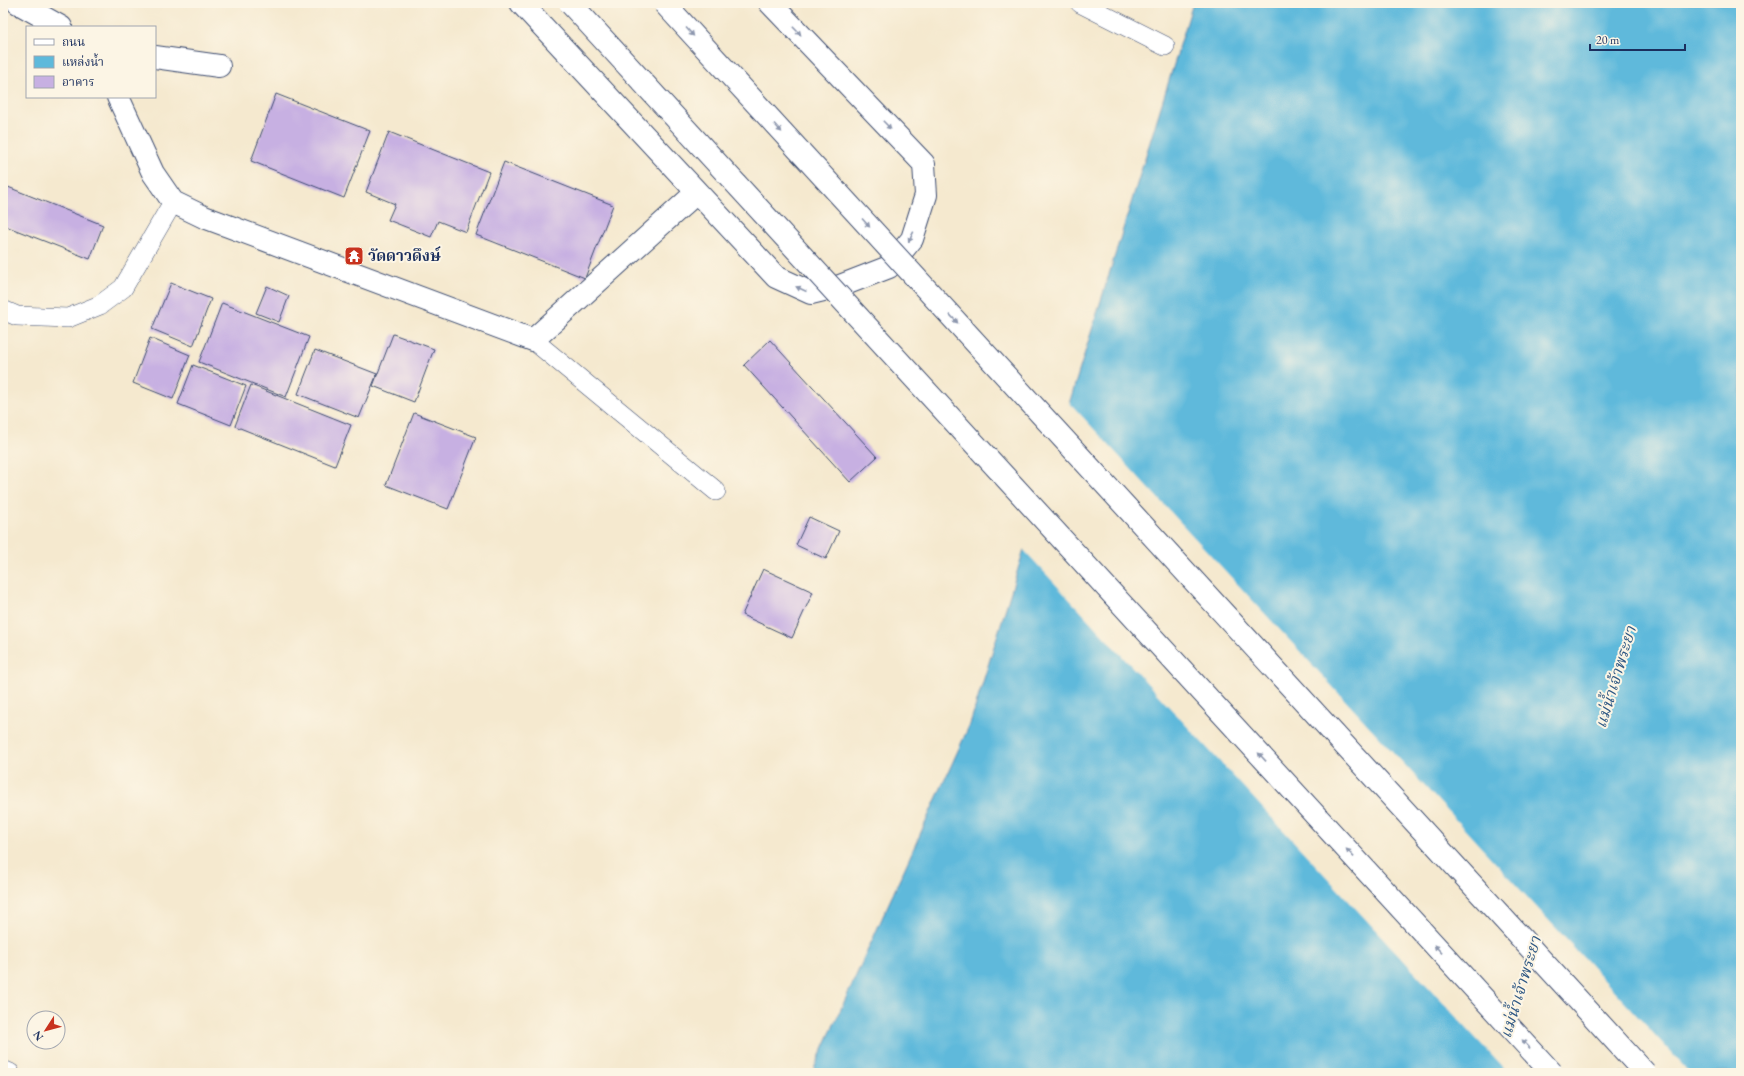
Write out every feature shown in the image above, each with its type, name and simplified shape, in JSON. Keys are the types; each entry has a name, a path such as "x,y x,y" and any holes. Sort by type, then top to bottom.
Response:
{"main road":[{"path":"18,3 59,26"},
{"path":"521,3 696,193 776,277 811,293 840,286 889,267 912,239 926,195 924,164 770,3"},
{"path":"570,3 1552,1073"},
{"path":"664,3 1645,1073"},
{"path":"156,57 219,66"},
{"path":"118,98 154,173 173,202 211,219 533,340 696,193"}],"lane":[{"path":"1080,3 1165,46"},
{"path":"3,310 17,316 68,318 100,305 123,288 173,202"},
{"path":"533,340 716,491"},
{"path":"3,1070 10,1073"}],"water":[{"name":"แม่น้ำเจ้าพระยา","path":"1193,3 1741,3 1741,1073 812,1073 970,724"}],"pier":[{"path":"1068,401 1690,1073 1508,1073 1022,548"}],"building":[{"path":"276,94 370,131 344,198 251,161"},
{"path":"389,132 489,172 466,232 438,221 431,237 388,220 395,204 366,192"},
{"path":"504,162 613,205 585,278 476,235"},
{"path":"3,185 103,225 90,259 3,225"},
{"path":"171,283 211,299 193,346 152,329"},
{"path":"267,286 289,296 279,322 256,313"},
{"path":"222,303 309,337 286,397 199,362"},
{"path":"393,334 434,349 414,402 373,386"},
{"path":"150,338 190,355 173,399 133,383"},
{"path":"770,340 877,457 850,482 744,365"},
{"path":"315,350 377,374 359,418 298,394"},
{"path":"193,365 246,386 231,425 178,404"},
{"path":"251,385 351,425 335,466 235,426"},
{"path":"414,413 476,437 448,509 386,485"},
{"path":"809,517 839,531 826,559 796,545"},
{"path":"763,569 813,592 792,638 742,615"}],"place":[{"name":"วัดดาวดึงษ์","path":"354,256"}]}
